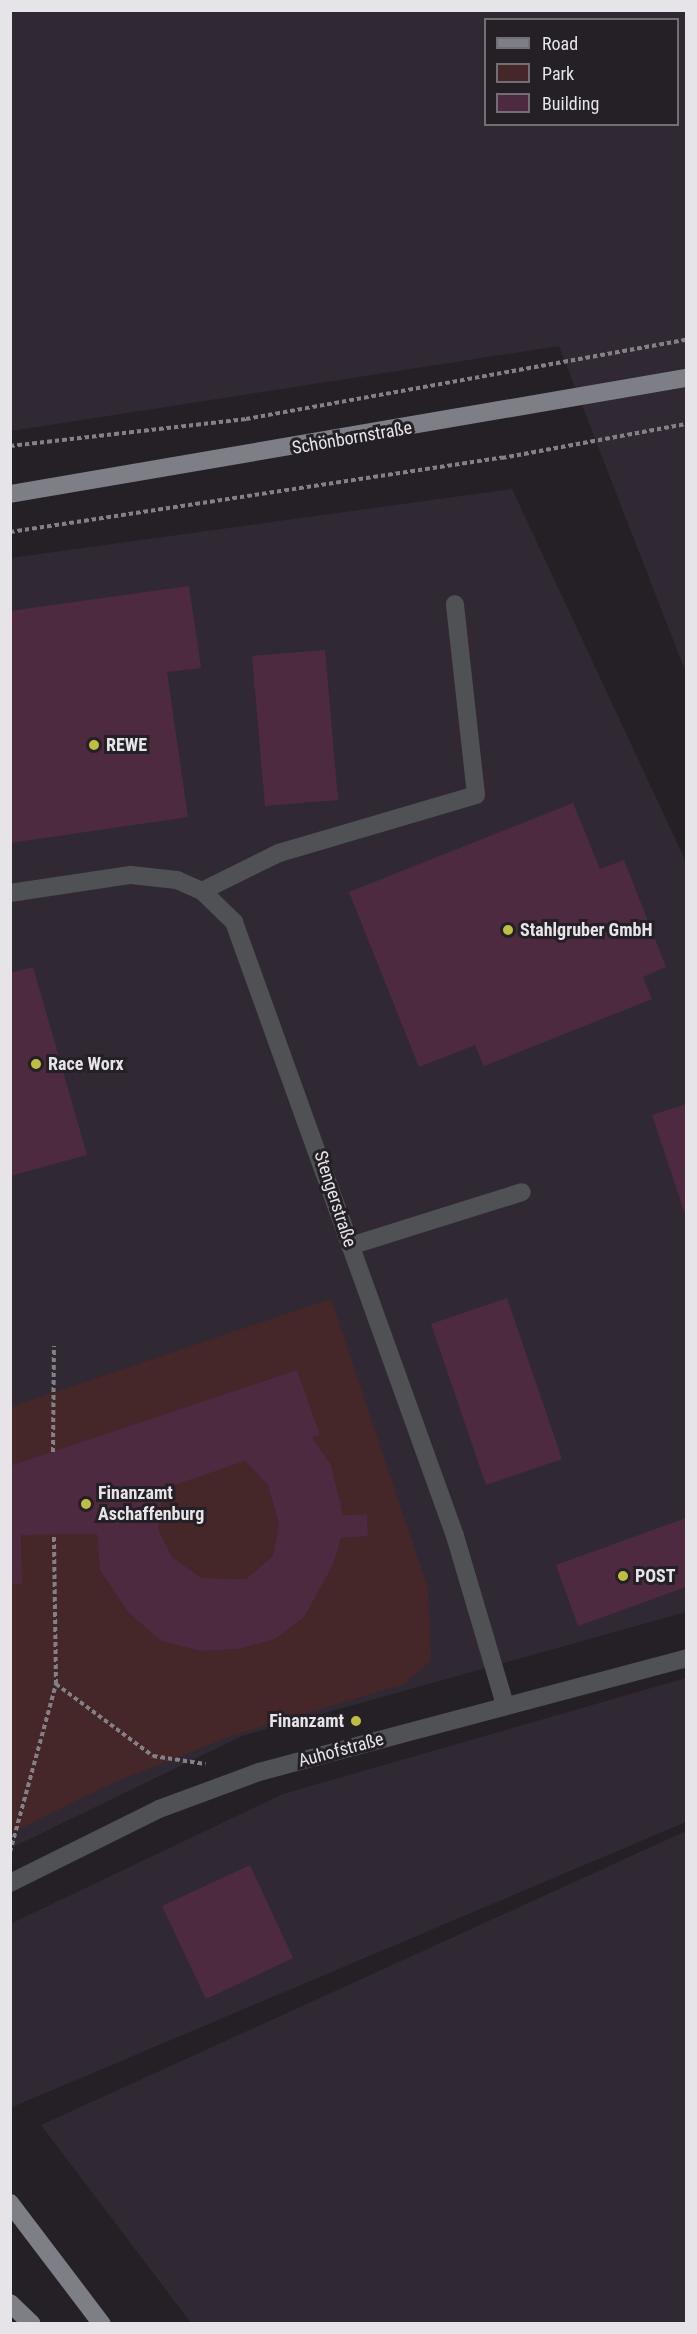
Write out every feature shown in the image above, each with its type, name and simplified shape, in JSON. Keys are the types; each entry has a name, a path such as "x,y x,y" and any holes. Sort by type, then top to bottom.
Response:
{"main road":[{"name":"Schönbornstraße","path":"12,493 687,378"},
{"path":"10,2203 102,2324"},
{"path":"10,2303 32,2324"}],"street":[{"path":"202,891 279,853 476,795 455,604"},
{"name":"Stengerstraße","path":"10,892 130,875 177,880 202,891 234,922 311,1124 350,1246 455,1536 505,1705"},
{"path":"350,1246 522,1192"},
{"name":"Auhofstraße","path":"10,1882 159,1809 259,1772 687,1658"}],"path":[{"path":"10,446 246,419 687,340"},
{"path":"10,532 502,458 687,424"},
{"path":"53,1452 54,1346"},
{"path":"10,1852 56,1684 54,1534"},
{"path":"56,1684 153,1756 212,1765"}],"shaded area":[{"path":"11,11 686,11 686,673 559,346 11,431"},
{"path":"512,489 686,862 686,1612 242,1736 11,1848 10,558"},
{"path":"686,1678 686,1822 10,2108 10,1924 283,1794"},
{"path":"686,1831 686,2323 191,2323 41,2125"}],"green space":[{"path":"331,1299 428,1589 431,1660 404,1684 231,1736 112,1783 11,1833 10,1584 22,1584 21,1535 97,1534 100,1570 128,1612 161,1641 201,1651 238,1649 275,1639 304,1617 333,1565 341,1538 368,1536 367,1514 343,1515 331,1465 312,1437 319,1435 297,1370 11,1466 11,1407"},
{"path":"245,1461 268,1485 279,1524 273,1556 246,1579 201,1578 172,1557 158,1529 163,1489"}],"building":[{"name":"REWE","path":"189,586 201,668 167,672 188,817 10,843 10,611"},
{"path":"325,650 338,800 265,806 252,656"},
{"name":"Stahlgruber GmbH","path":"573,803 600,869 624,860 666,967 643,977 652,999 484,1066 475,1045 419,1067 349,892"},
{"name":"Race Worx","path":"33,967 87,1155 10,1176 10,973"},
{"path":"686,1104 686,1217 652,1115"},
{"path":"507,1298 562,1459 486,1485 431,1324"},
{"name":"Finanzamt Aschaffenburg","path":"297,1370 320,1435 312,1437 331,1465 343,1515 367,1514 368,1536 341,1538 333,1565 304,1617 275,1639 238,1649 201,1651 161,1641 128,1612 100,1570 97,1534 21,1535 22,1584 10,1584 10,1466","holes":["245,1461 268,1485 279,1524 273,1556 246,1579 201,1578 172,1557 158,1529 163,1489"]},
{"name":"POST","path":"686,1518 686,1587 578,1626 556,1565"},
{"path":"250,1865 293,1958 206,1999 162,1906"}],"place":[{"name":"REWE","path":"94,745"},
{"name":"Stahlgruber GmbH","path":"508,930"},
{"name":"Race Worx","path":"36,1064"},
{"name":"Finanzamt Aschaffenburg","path":"86,1504"},
{"name":"POST","path":"623,1576"},
{"name":"Finanzamt","path":"356,1721"}]}
